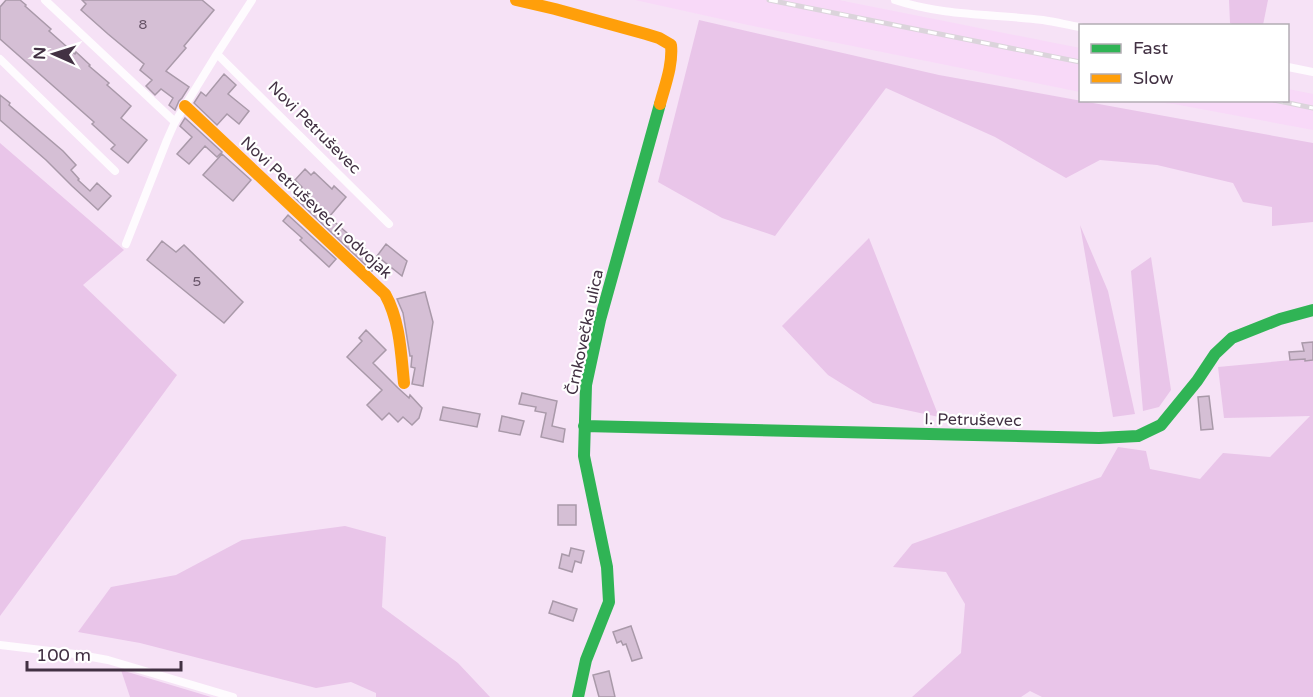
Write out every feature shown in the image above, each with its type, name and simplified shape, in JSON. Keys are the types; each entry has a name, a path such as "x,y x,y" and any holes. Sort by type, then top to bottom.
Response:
{"street":[{"path":"45,0 175,122"},
{"path":"126,244 175,122 252,0"},
{"name":"Črnkovečka ulica","path":"516,0 664,40 671,45 672,54 600,320 586,385 584,456 607,567 609,602 586,660 578,697"},
{"path":"895,0 914,6 950,12 1044,20 1079,27"},
{"name":"Novi Petruševec","path":"217,54 389,224"},
{"path":"0,59 115,171"},
{"path":"1289,67 1313,72"},
{"name":"Novi Petruševec I. odvojak","path":"185,106 385,294 390,301 394,316 404,383"},
{"name":"I. Petruševec","path":"584,426 1099,438 1138,436 1161,425 1197,381 1215,354 1232,338 1280,319 1313,310"},
{"path":"0,645 108,660 233,697"}],"shaded area":[{"path":"635,0 839,0 1079,48 1079,92"},
{"path":"1229,0 1268,0 1263,24 1230,23"},
{"path":"699,20 939,75 1313,143 1313,222 1272,226 1272,207 1243,202 1233,183 1157,165 1100,160 1066,178 995,137 886,88 775,236 722,218 658,182"},
{"path":"1289,89 1313,94 1313,130 1153,102 1289,102"},
{"path":"0,143 124,250 83,285 177,375 0,616"},
{"path":"1080,225 1108,291 1135,414 1113,417"},
{"path":"869,238 939,417 873,403 828,375 782,326"},
{"path":"1151,257 1171,390 1159,407 1143,411 1131,271"},
{"path":"1313,358 1313,697 1042,697 1030,691 1021,697 912,697 961,653 965,604 946,572 893,567 912,544 1101,477 1118,447 1146,451 1150,469 1200,479 1223,453 1270,457 1310,416 1224,418 1218,367"},
{"path":"345,526 386,537 382,607 458,663 490,697 376,697 376,693 351,682 316,688 140,643 78,632 111,587 176,575 242,540"},
{"path":"121,670 211,697 130,697"}],"building":[{"path":"6,0 20,0 26,5 51,29 49,31 75,54 76,52 109,83 107,85 131,106 121,118 147,140 128,163 111,149 115,145 92,124 94,122 0,39 0,7"},
{"path":"82,0 202,0 214,10 166,71 189,87 175,110 169,105 173,98 161,89 155,95 146,86 152,80 140,70 144,64 81,10 86,4"},
{"path":"224,74 236,85 228,94 249,111 239,124 227,114 217,125 194,103 201,92 206,96"},
{"path":"0,95 63,151 76,165 71,170 90,191 97,183 111,196 98,210 0,120"},
{"path":"185,118 222,152 217,157 205,146 189,164 177,154 192,137 180,126"},
{"path":"222,154 251,180 233,201 203,175"},
{"path":"305,169 311,175 314,172 332,189 334,186 346,197 329,217 380,262 372,271 294,197 302,187 295,180"},
{"path":"288,215 336,259 329,267 283,221"},
{"path":"162,241 176,252 184,245 243,302 224,323 147,260"},
{"path":"386,244 407,261 402,276 377,256"},
{"path":"425,292 433,322 423,386 412,384 415,368 411,367 412,356 410,356 403,313 397,299"},
{"path":"366,330 386,350 373,363 422,408 419,418 412,425 403,417 398,422 389,413 382,420 367,405 382,390 347,357 362,341 359,338"},
{"path":"1313,342 1313,360 1290,360 1289,352 1304,351 1302,343"},
{"path":"522,393 557,401 552,426 565,429 563,442 541,437 546,413 535,411 536,407 519,404"},
{"path":"1209,396 1213,429 1201,430 1198,397"},
{"path":"443,407 480,414 477,427 440,420"},
{"path":"502,416 524,421 520,435 499,431"},
{"path":"558,505 576,505 576,525 558,525"},
{"path":"571,548 584,551 581,563 575,561 572,572 559,568 562,554 569,556"},
{"path":"553,601 577,609 573,621 549,613"},
{"path":"631,626 642,658 632,661 626,644 623,645 621,641 617,643 613,632"},
{"path":"609,671 615,697 599,697 593,675"}],"railway":[{"path":"769,0 1079,62"},
{"path":"1284,102 1313,108"}],"traffic: fast":[{"path":"578,697 586,660 609,602 607,567 584,456 586,385 600,320 660,104"},
{"path":"584,426 1099,438 1138,436 1161,425 1197,381 1215,354 1232,338 1280,319 1313,310"}],"traffic: slow":[{"path":"516,0 646,34 671,45 670,67 660,104"},
{"path":"185,106 385,294 397,326 404,383"}]}
